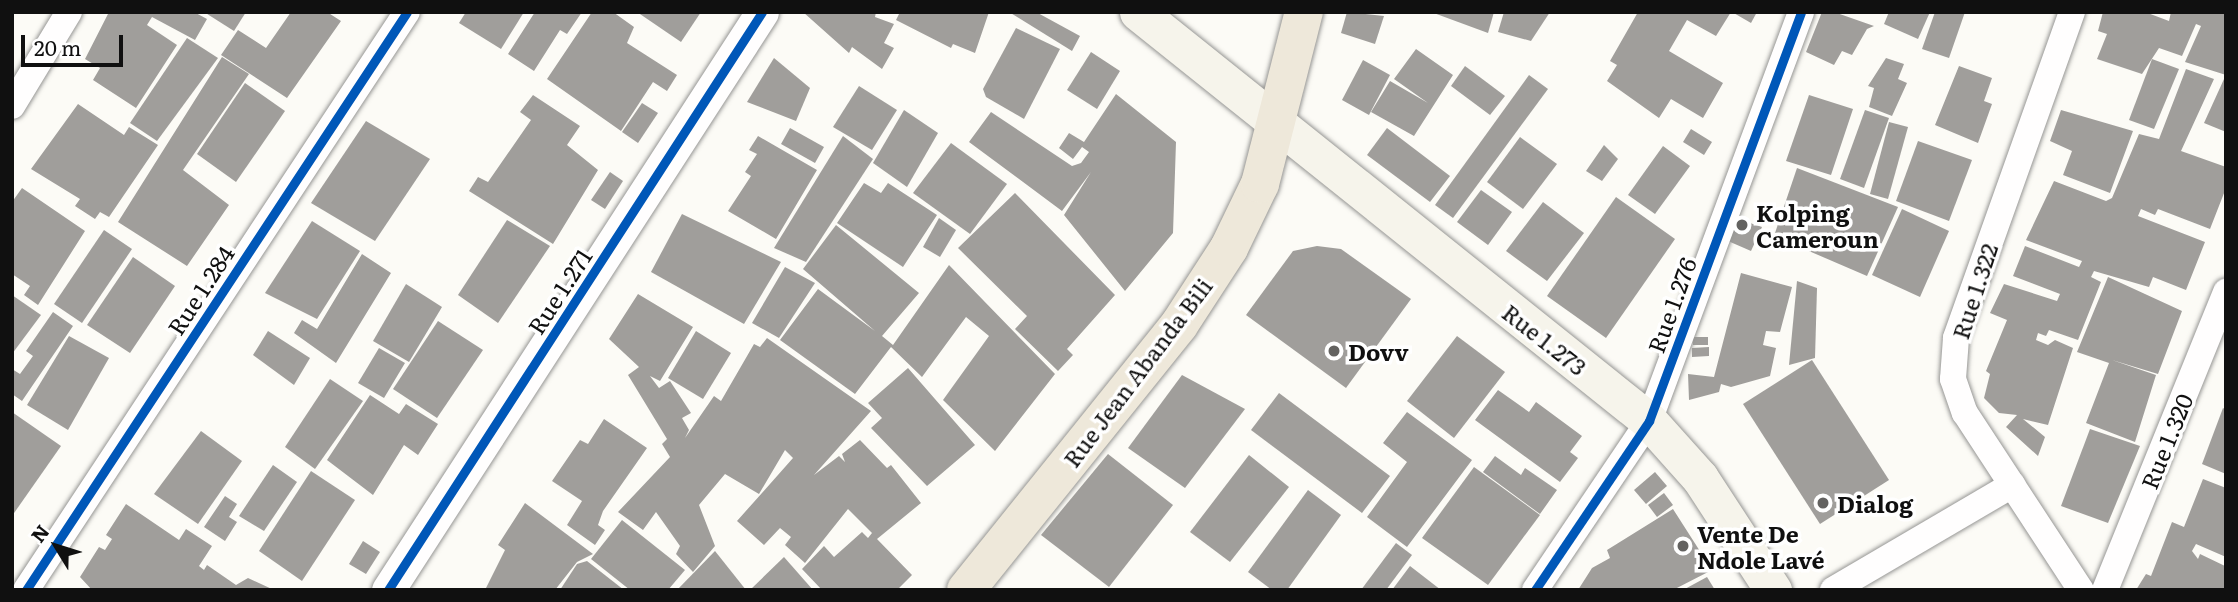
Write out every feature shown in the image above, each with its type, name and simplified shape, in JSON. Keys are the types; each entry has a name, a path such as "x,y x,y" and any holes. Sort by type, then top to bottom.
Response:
{"main road":[{"name":"Rue 1.273","path":"1138,12 1275,128 1649,421 1700,478 1773,590"},
{"name":"Rue Jean Abanda Bili","path":"966,590 1178,325 1229,248 1260,184 1304,12"}],"street":[{"path":"12,106 69,12"},
{"name":"Rue 1.284","path":"26,590 407,12"},
{"name":"Rue 1.271","path":"387,590 762,12"},
{"name":"Rue 1.276","path":"1535,590 1649,421 1801,12"},
{"name":"Rue 1.322","path":"2072,12 1956,338 1954,379 1965,413 2081,590"},
{"name":"Rue 1.320","path":"2105,590 2226,292"},
{"path":"1833,590 2012,485"}],"building":[{"path":"109,12 194,12 207,19 195,40 152,17 147,25 177,45 136,108 93,80 100,68 85,59"},
{"path":"204,12 246,12 234,31"},
{"path":"291,12 327,12 341,21 287,98 221,55 238,30 266,48"},
{"path":"466,12 524,12 501,49 459,23"},
{"path":"535,12 582,12 567,34 560,30 534,71 508,54"},
{"path":"592,12 613,12 634,27 627,43 677,75 667,91 653,82 621,131 547,79"},
{"path":"637,12 701,12 681,42"},
{"path":"803,12 876,12 875,17 894,24 884,43 894,48 882,69 852,47 849,53"},
{"path":"900,12 989,12 975,53 953,44 951,48 896,20"},
{"path":"1009,12 1036,12 1080,36 1072,51"},
{"path":"1347,12 1384,16 1375,44 1341,33"},
{"path":"1431,12 1494,12 1488,33"},
{"path":"1504,12 1550,12 1531,41 1498,32"},
{"path":"1638,12 1731,12 1716,36 1687,20 1669,51 1723,83 1703,118 1671,99 1659,118 1607,81 1617,65 1610,61"},
{"path":"1732,12 1757,12 1751,23"},
{"path":"1822,12 1834,12 1874,26 1867,29 1852,55 1842,51 1834,65 1806,52"},
{"path":"1889,12 1930,12 1918,39 1884,24"},
{"path":"1935,12 1965,12 1949,58 1922,49"},
{"path":"2103,12 2145,12 2169,21 2171,12 2226,12 2226,75 2185,62 2201,26 2196,24 2182,56 2159,48 2142,74 2097,59 2107,34 2098,31"},
{"path":"1016,28 1060,49 1024,119 986,97 983,89"},
{"path":"187,38 218,58 157,141 130,123"},
{"path":"1416,49 1453,75 1414,136 1371,112 1390,81 1428,103 1394,79"},
{"path":"1091,52 1120,71 1097,109 1067,90"},
{"path":"222,57 249,74 183,170 229,205 187,266 118,222"},
{"path":"774,58 810,88 796,121 747,102"},
{"path":"1886,58 1904,64 1898,79 1907,83 1892,116 1869,107 1874,88 1868,86"},
{"path":"2152,59 2179,69 2154,129 2129,120"},
{"path":"1363,60 1390,75 1369,115 1342,100"},
{"path":"1465,66 1505,96 1490,115 1451,86"},
{"path":"1959,66 1992,78 1984,101 1992,104 1978,143 1935,125"},
{"path":"2186,69 2214,79 2181,151 2226,167 2226,188 2210,229 2158,209 2155,215 2141,209 2138,216 2205,242 2186,290 2153,277 2149,287 2094,271 2091,277 2101,282 2078,340 2049,330 2046,336 2038,333 2036,340 2048,345 2055,340 2073,348 2048,425 2023,419 2045,437 2038,456 2006,427 2017,415 1999,413 1984,398 1990,374 1986,371 2007,320 1990,313 2004,284 2057,301 2060,294 2013,276 2025,246 2079,267 2082,261 2026,240 2054,181 2106,201 2112,198 2139,134 2159,139"},
{"path":"1529,75 1548,89 1453,218 1435,205"},
{"path":"2226,79 2226,132 2204,123"},
{"path":"245,83 285,111 236,182 197,154"},
{"path":"859,86 897,110 872,150 833,127"},
{"path":"1116,94 1176,142 1173,233 1125,291 1064,215 1091,172 1062,211 969,142 991,112 1072,166 1081,163 1089,152 1082,147 1073,159 1059,148 1069,133 1084,142"},
{"path":"533,95 580,126 567,145 598,170 553,244 469,191 478,177 488,182 531,120 520,112"},
{"path":"1809,95 1853,109 1831,175 1786,161"},
{"path":"642,103 658,113 638,143 622,132"},
{"path":"78,104 124,135 129,127 158,145 109,217 100,212 95,219 75,206 80,199 31,169"},
{"path":"904,110 938,133 907,187 873,163"},
{"path":"1865,110 1889,118 1864,188 1840,179"},
{"path":"2061,110 2133,131 2110,193 2063,175 2072,151 2050,141"},
{"path":"366,121 430,159 375,241 311,203"},
{"path":"1889,122 1908,127 1888,199 1870,194"},
{"path":"790,128 824,147 815,163 781,144"},
{"path":"1387,128 1450,176 1430,202 1367,155"},
{"path":"1691,129 1712,142 1704,155 1683,142"},
{"path":"758,136 817,170 776,239 728,211 751,176 745,172 757,154 749,150"},
{"path":"843,136 873,159 806,262 774,248"},
{"path":"1520,137 1557,164 1523,209 1487,182"},
{"path":"1918,141 1972,160 1949,221 1896,201"},
{"path":"951,143 1007,184 970,234 913,193"},
{"path":"1604,145 1618,159 1602,181 1586,171"},
{"path":"1663,146 1690,166 1655,214 1628,195"},
{"path":"1797,168 1898,207 1867,276 1774,236"},
{"path":"610,172 623,181 605,209 591,200"},
{"path":"864,183 881,193 888,183 937,215 903,267 837,223"},
{"path":"22,188 85,231 38,305 24,295 30,286 12,274 12,202"},
{"path":"1481,190 1512,212 1488,245 1457,222"},
{"path":"1015,193 1115,295 1067,349 1073,355 1058,371 1015,329 1027,316 958,248"},
{"path":"1616,197 1675,239 1606,338 1547,296"},
{"path":"1543,202 1584,233 1547,281 1506,251"},
{"path":"1902,209 1949,231 1920,297 1872,275"},
{"path":"682,214 781,262 744,324 651,272"},
{"path":"939,218 956,230 940,257 923,247"},
{"path":"1738,219 1762,227 1751,251 1728,241"},
{"path":"507,220 550,246 498,323 458,295"},
{"path":"312,221 360,251 317,319 265,293"},
{"path":"836,225 919,293 882,336 893,345 949,265 1055,374 995,451 943,400 989,336 966,317 922,377 891,347 855,394 780,340 818,289 875,331 803,269"},
{"path":"104,230 132,249 82,323 54,304"},
{"name":"Dovv","path":"1317,246 1341,249 1411,299 1346,388 1246,315 1293,251"},
{"path":"362,254 391,273 336,363 294,333 302,320 317,329"},
{"path":"133,257 175,286 130,353 87,325"},
{"path":"785,267 815,283 779,338 752,323"},
{"path":"1741,273 1792,287 1780,332 1766,331 1763,345 1776,348 1770,376 1731,387 1721,384 1719,392 1689,400 1688,374 1714,377"},
{"path":"2108,277 2182,311 2158,374 2112,360 2156,375 2135,442 2086,423 2109,363 2077,352"},
{"path":"1797,281 1817,288 1815,358 1789,365"},
{"path":"406,284 442,307 409,362 373,341"},
{"path":"638,294 693,327 660,381 650,376 659,388 670,381 691,413 682,418 689,430 685,438 714,396 721,401 754,344 760,347 767,338 871,411 814,475 839,456 845,462 842,454 860,440 887,468 891,465 921,503 877,539 912,575 897,590 822,590 802,569 824,546 834,557 862,532 868,538 872,533 848,509 805,563 785,545 791,537 780,528 764,545 737,521 793,458 785,450 759,494 725,474 699,505 715,546 693,572 676,554 680,546 656,512 643,530 618,512 670,457 662,444 667,439 628,375 639,367 609,339"},
{"path":"12,295 41,315 12,354"},
{"path":"53,312 73,326 22,401 12,394 12,369 20,374 33,356 26,351"},
{"path":"438,321 483,350 437,418 393,389"},
{"path":"268,331 310,358 294,385 253,355"},
{"path":"696,331 731,353 703,399 668,378"},
{"path":"69,336 109,358 68,430 27,405"},
{"path":"1457,336 1505,372 1454,438 1407,401"},
{"path":"1692,337 1708,337 1708,345 1693,345"},
{"path":"1709,347 1709,356 1692,357 1692,348"},
{"path":"379,348 405,363 384,398 358,383"},
{"path":"1812,360 1889,480 1820,524 1743,404"},
{"path":"908,368 975,445 927,486 871,428 882,418 868,403"},
{"path":"1182,375 1245,409 1185,488 1128,448"},
{"path":"330,379 363,401 315,469 285,447"},
{"path":"1498,390 1529,412 1536,402 1582,436 1570,452 1578,458 1560,482 1475,420"},
{"path":"1279,393 1390,476 1362,513 1251,430"},
{"path":"370,395 399,414 406,404 438,424 418,455 404,445 373,495 327,460"},
{"path":"2223,408 2226,410 2226,474 2202,464"},
{"path":"12,412 61,446 12,516"},
{"path":"1407,412 1472,460 1407,547 1367,517 1407,462 1383,443"},
{"path":"604,419 647,448 603,511 598,525 605,530 595,545 567,525 582,501 552,481 580,440 588,444"},
{"path":"2090,429 2140,446 2108,523 2061,506"},
{"path":"201,431 242,461 198,524 154,494"},
{"path":"1108,454 1173,505 1109,587 1041,535"},
{"path":"1249,455 1289,487 1230,562 1190,532"},
{"path":"1495,456 1521,475 1525,468 1557,490 1540,514 1483,472"},
{"path":"273,465 297,482 264,531 239,516"},
{"path":"1474,467 1540,515 1488,585 1422,538"},
{"path":"311,471 355,500 302,581 259,551"},
{"path":"1655,472 1667,486 1646,504 1634,490"},
{"path":"2203,479 2226,488 2226,557 2196,544 2192,551 2198,559 2200,554 2225,566 2226,590 2136,590 2146,574 2151,576 2172,522 2184,527"},
{"path":"1308,490 1341,515 1287,590 1272,590 1248,572"},
{"path":"1664,493 1673,505 1657,517 1648,505"},
{"path":"225,496 237,504 229,517 237,522 225,541 204,527"},
{"path":"525,503 593,554 577,562 555,590 485,590 505,550 498,545"},
{"path":"126,504 179,540 186,529 212,546 199,566 204,570 207,565 236,585 248,578 274,590 92,590 80,577 99,547 105,550 112,539 106,535"},
{"path":"1673,509 1712,570 1673,590 1578,590 1592,568 1610,558 1607,550"},
{"path":"622,520 685,570 668,590 630,590 591,559"},
{"path":"363,541 380,552 366,574 349,564"},
{"path":"1396,543 1412,555 1386,590 1361,590"},
{"path":"715,551 746,590 677,590"},
{"path":"784,557 813,590 750,590"},
{"path":"587,561 624,590 560,590 577,564"},
{"path":"1410,566 1441,590 1392,590"},
{"path":"1707,577 1715,590 1683,590"}],"cycle path":[{"path":"26,590 407,12"},
{"path":"388,590 762,12"},
{"path":"1535,590 1649,421 1801,12"}],"place":[{"name":"Kolping Cameroun","path":"1742,225"},
{"name":"Dovv","path":"1334,351"},
{"name":"Dialog","path":"1823,503"},
{"name":"Vente De Ndole Lavé","path":"1683,546"}]}
